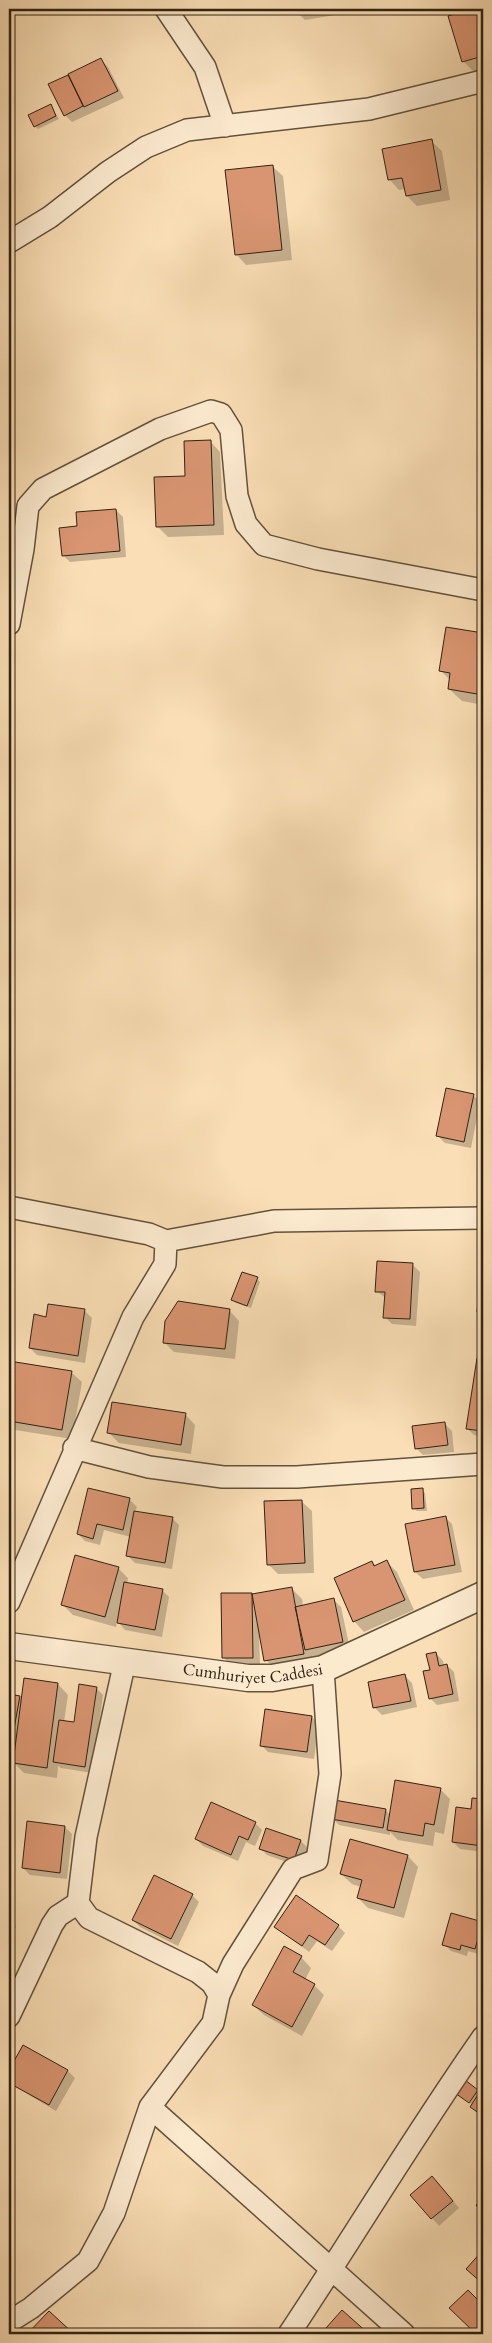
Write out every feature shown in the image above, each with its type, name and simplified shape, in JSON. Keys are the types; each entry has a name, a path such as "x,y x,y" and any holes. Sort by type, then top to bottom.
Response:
{"street":[{"path":"166,9 205,67 225,126"},
{"path":"9,242 50,218 108,172 146,147 186,130 369,109 483,80"},
{"path":"9,624 23,549 28,506 43,489 160,429 211,411 221,414 231,430 237,496 246,524 264,545 318,559 483,590"},
{"path":"9,1207 149,1234 166,1241 274,1221 483,1218"},
{"path":"9,1602 74,1448 133,1317 165,1264 166,1241"},
{"path":"74,1448 149,1467 186,1473 260,1478 483,1464"},
{"name":"Cumhuriyet Caddesi","path":"9,1646 248,1678 272,1678 323,1669 483,1595"},
{"path":"125,1662 86,1837 78,1903 88,1918 198,1972 212,1983 220,1995"},
{"path":"9,2322 31,2308 88,2261 114,2213 150,2107 213,2024 220,1995 233,1964 293,1870 317,1860 330,1774 323,1669"},
{"path":"9,2016 52,1925 58,1916 78,1903"},
{"path":"288,2334 430,2113 483,2036"},
{"path":"150,2107 404,2334"}],"building":[{"path":"296,9 327,9 297,14"},
{"path":"472,9 483,9 483,56 462,62 448,16"},
{"path":"101,58 118,91 84,107 68,74"},
{"path":"68,75 83,106 64,116 48,84"},
{"path":"51,104 56,116 34,127 28,115"},
{"path":"432,139 441,190 406,196 402,178 388,180 382,149"},
{"path":"273,165 282,250 235,255 225,170"},
{"path":"211,440 214,525 156,527 154,477 185,476 184,441"},
{"path":"116,509 120,551 62,556 59,528 77,526 76,512"},
{"path":"446,627 483,633 483,695 448,689 450,673 439,671"},
{"path":"446,1088 474,1094 464,1142 436,1136"},
{"path":"483,1250 483,1312 477,1312"},
{"path":"377,1261 413,1263 410,1319 383,1318 385,1292 375,1292"},
{"path":"242,1272 258,1277 247,1306 231,1300"},
{"path":"178,1301 230,1309 225,1349 163,1343 165,1321"},
{"path":"48,1304 85,1309 78,1356 29,1348 34,1314 46,1317"},
{"path":"477,1358 483,1359 483,1431 466,1429"},
{"path":"9,1361 72,1371 62,1430 9,1421"},
{"path":"112,1402 186,1413 181,1445 107,1433"},
{"path":"445,1422 448,1445 415,1449 412,1426"},
{"path":"88,1488 130,1498 123,1530 97,1524 93,1539 77,1534"},
{"path":"423,1488 424,1508 412,1509 411,1489"},
{"path":"302,1500 305,1563 267,1565 264,1501"},
{"path":"134,1511 173,1517 165,1563 126,1556"},
{"path":"446,1516 455,1565 414,1572 405,1524"},
{"path":"75,1555 119,1567 105,1617 61,1605"},
{"path":"387,1560 405,1600 353,1622 334,1578 372,1561 374,1566"},
{"path":"124,1582 163,1589 155,1630 117,1623"},
{"path":"292,1587 304,1654 264,1661 252,1594"},
{"path":"221,1593 252,1593 253,1658 222,1658"},
{"path":"334,1598 343,1642 305,1650 295,1607"},
{"path":"483,1616 483,1629 479,1617"},
{"path":"436,1652 439,1666 447,1664 453,1694 429,1699 423,1671 430,1670 426,1654"},
{"path":"405,1674 411,1701 373,1708 368,1682"},
{"path":"24,1678 58,1683 47,1768 13,1763"},
{"path":"79,1684 97,1687 85,1767 53,1762 59,1720 74,1722"},
{"path":"9,1694 20,1696 12,1740 9,1739"},
{"path":"265,1709 312,1716 307,1752 260,1746"},
{"path":"395,1780 441,1788 434,1825 425,1823 423,1836 387,1830"},
{"path":"472,1798 483,1799 483,1846 452,1842 456,1807 471,1809"},
{"path":"334,1800 386,1809 383,1828 331,1819"},
{"path":"211,1802 256,1822 248,1840 239,1836 231,1855 195,1839"},
{"path":"27,1821 65,1826 60,1873 22,1868"},
{"path":"266,1828 301,1840 294,1860 259,1849"},
{"path":"350,1839 408,1855 394,1908 357,1898 362,1880 340,1874"},
{"path":"154,1875 193,1894 171,1939 132,1920"},
{"path":"296,1895 339,1925 325,1945 309,1935 302,1946 274,1927"},
{"path":"451,1913 483,1922 475,1949 461,1945 460,1950 442,1945"},
{"path":"284,1946 302,1956 293,1972 315,1984 292,2027 252,2005"},
{"path":"23,2045 68,2070 49,2105 9,2083 9,2070"},
{"path":"465,2080 478,2090 469,2103 455,2093"},
{"path":"483,2087 483,2116 470,2107"},
{"path":"432,2176 453,2201 431,2219 410,2195"},
{"path":"483,2199 483,2214 476,2205"},
{"path":"483,2250 483,2284 466,2269"},
{"path":"468,2290 483,2305 483,2332 481,2334 476,2334 449,2308"},
{"path":"342,2310 369,2334 333,2334 326,2328"},
{"path":"49,2311 74,2334 27,2334"}]}
